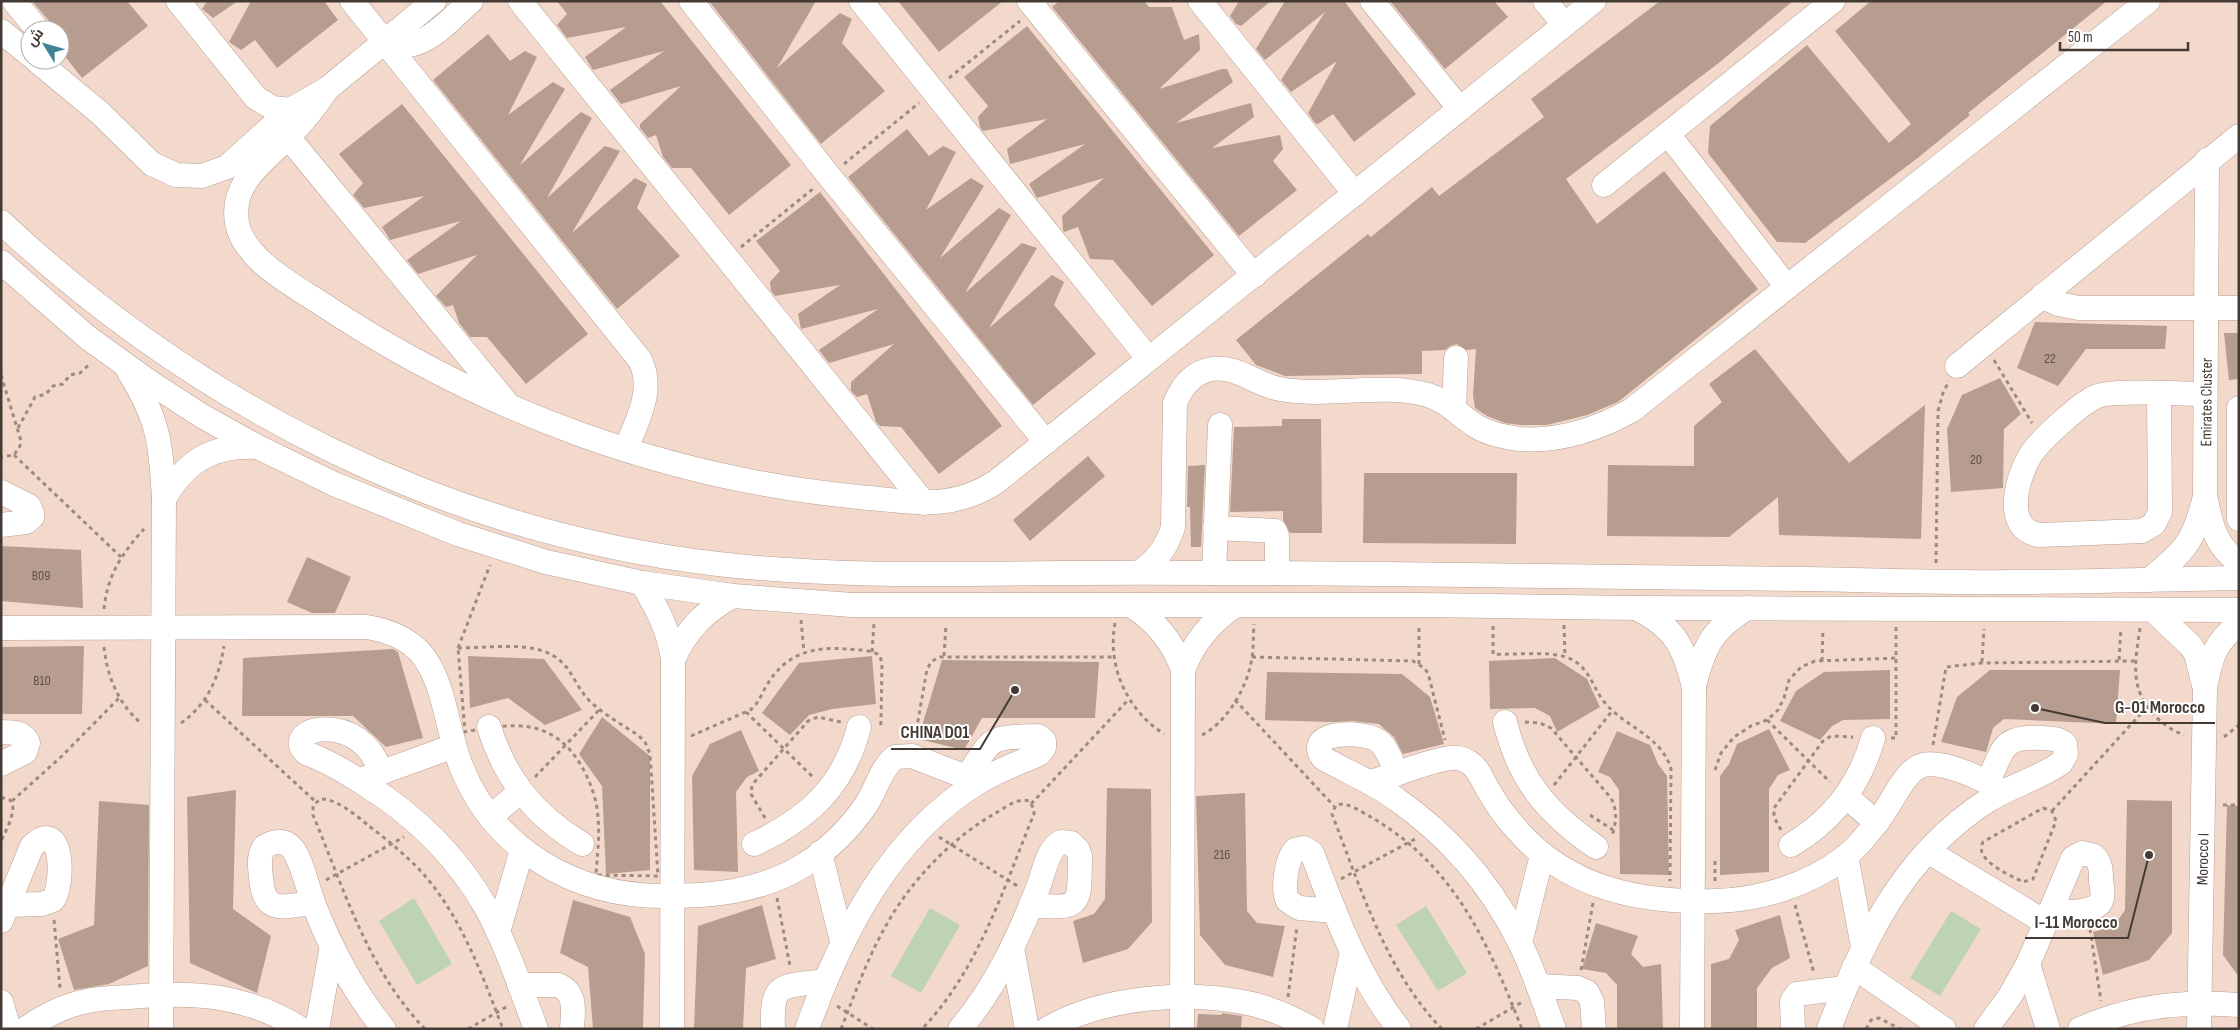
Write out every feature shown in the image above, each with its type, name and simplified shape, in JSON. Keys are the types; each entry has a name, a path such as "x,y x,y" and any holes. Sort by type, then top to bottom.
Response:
{"street":[{"path":"14,1 30,20"},
{"path":"178,1 256,98 273,108 290,110"},
{"path":"352,1 640,360 646,376 646,393 626,449"},
{"path":"48,70 100,113 152,164 169,173 189,177 202,176 226,167 290,110 327,89 434,1"},
{"path":"384,41 400,47 416,45 432,35 471,1"},
{"path":"520,1 924,503"},
{"path":"691,1 829,176 1046,442"},
{"path":"861,1 1148,358"},
{"path":"1200,1 1355,194"},
{"path":"1372,1 1460,109"},
{"path":"1545,1 1564,24"},
{"path":"327,89 288,137 247,177 240,190 237,206 237,222 242,238 251,252 298,288 365,331 443,375 510,407 626,449 691,468 781,487 924,503 951,502 982,491 1046,442 1594,1"},
{"path":"1604,186 1833,1"},
{"path":"1140,572 1158,558 1170,538 1173,527 1175,403 1180,390 1200,372 1213,368 1226,369 1266,386 1295,391 1417,392 1442,401 1477,426 1506,437 1522,439 1558,437 1596,428 1632,410 2148,1"},
{"path":"1032,5 1254,276"},
{"path":"1,31 20,47"},
{"path":"69,70 100,113"},
{"path":"1668,134 1787,287"},
{"path":"1957,366 2239,136"},
{"path":"288,137 510,407"},
{"name":"Emirates Cluster","path":"2149,580 2187,545 2199,523 2205,496 2208,160"},
{"path":"1,222 32,251 93,301 164,353 254,409 377,471 473,510 551,533 674,558 758,568 893,574 1140,572 2011,582 2239,578"},
{"path":"1,246 83,318 92,317 95,314 97,309 93,301"},
{"path":"1,262 54,309 122,362 202,416 258,447 334,484 458,534 555,565 642,583 733,596 800,602 875,605 1422,605 1636,608 2239,610"},
{"path":"2042,296 2058,304 2079,308 2239,308"},
{"path":"1454,409 1456,358"},
{"path":"122,362 143,394 156,427 160,444 164,499 161,1029"},
{"path":"2159,394 2160,512 2159,518 2149,528 2142,531 2040,536 2022,529 2016,518 2015,511 2018,487 2027,461 2043,440 2086,403 2097,396 2110,394 2159,394 2205,394"},
{"path":"2239,408 2239,519"},
{"path":"1214,573 1220,425"},
{"path":"164,499 174,482 187,468 202,457 220,449 239,446 258,447"},
{"path":"381,504 382,496 391,490 449,511 473,510"},
{"path":"1,492 29,506 32,513 32,517 26,522 1,525"},
{"name":"Emirates Cluster","path":"2205,496 2216,538 2223,549 2239,562"},
{"path":"1215,528 1275,531 1278,536 1277,573"},
{"path":"1422,605 1459,596 1502,594 1510,588 1510,582 1503,575"},
{"path":"1949,608 1946,598 1951,593 1994,590 2011,582"},
{"path":"642,583 662,618 669,638 673,660 672,1029"},
{"path":"673,660 679,646 697,622 708,612 733,596"},
{"path":"1132,606 1149,618 1164,633 1175,651 1183,670"},
{"path":"1182,1029 1183,670 1188,657 1203,633 1213,622 1235,606"},
{"path":"1636,608 1659,621 1677,640 1688,662 1694,688 1692,1029"},
{"path":"1694,688 1703,652 1710,641 1726,622 1747,608"},
{"name":"Morocco I","path":"2139,610 2191,646 2196,654 2205,688"},
{"name":"Morocco I","path":"2199,1029 2205,688 2210,662 2216,646 2239,623"},
{"path":"1,628 367,627 392,633 413,646 430,665 454,746 469,783 490,817 522,850 540,863 582,883 626,894 672,896 717,894 773,880 798,869 820,853 858,816 874,792 890,761 901,755 912,756 973,779 924,827 870,892 842,941 807,1029"},
{"path":"1505,722 1517,760 1550,792 1561,821 1596,847"},
{"path":"489,727 502,761 520,792 555,827 582,844"},
{"path":"764,839 805,813 828,791 850,755 859,727"},
{"path":"1,732 19,734 28,743 25,752 1,764"},
{"path":"1397,774 1386,748 1376,738 1362,735 1332,736 1323,739 1319,749 1323,758 1371,782 1435,828 1477,874 1507,918 1520,943 1554,1029"},
{"path":"1791,845 1827,819 1847,797 1862,770 1873,738"},
{"path":"454,746 370,777 392,802 422,827 462,872 486,908 498,932 536,1029"},
{"path":"1371,782 1450,758 1464,760 1477,769 1508,818 1542,855 1597,885 1624,894 1669,901 1716,901 1762,895 1790,887 1827,869 1846,856 1877,823 1912,770 1924,764 1966,772 1995,787 1913,869 1885,906 1844,988 1829,1029"},
{"path":"828,791 858,816"},
{"path":"490,817 520,792"},
{"path":"1508,818 1550,792"},
{"path":"1847,797 1877,823"},
{"path":"46,839 55,844 60,852 58,890 53,900 5,913 32,846 40,840 46,839"},
{"path":"1335,911 1300,908 1291,905 1285,893 1289,859 1295,850 1304,848 1312,853 1352,952 1377,996 1400,1029"},
{"path":"498,932 522,850"},
{"path":"1929,852 2047,918 2087,911 2097,907 2101,903 2102,894 2100,865 2098,860 2088,853 2082,853 2073,858 2047,918 2028,964 2010,996 1986,1029"},
{"path":"820,853 842,941"},
{"path":"1520,943 1542,855"},
{"path":"1846,856 1859,957 1944,1029"},
{"path":"311,896 332,946 358,992 384,1029"},
{"path":"960,1029 982,999 1012,948 1033,900"},
{"path":"317,1029 332,946"},
{"path":"1012,948 1027,1029"},
{"path":"1335,1029 1352,952"},
{"path":"2028,964 2048,1029"},
{"path":"522,992 558,985 567,990 572,1000 572,1029"},
{"path":"773,1029 772,1008 776,995 787,986 793,985 822,989"},
{"path":"1793,1029 1792,1006 1794,997 1802,992 1844,988"},
{"path":"1539,989 1583,989 1591,997 1594,1029"},
{"path":"25,1029 61,1009 96,999 161,994 213,996 235,1000 276,1014 301,1029"},
{"path":"1047,1029 1073,1015 1104,1005 1182,998 1229,1000 1252,1004 1286,1016 1312,1029"},
{"path":"1,1002 8,1029"},
{"path":"2080,1029 2103,1018 2153,1007 2198,1003 2239,1005"}],"path":[{"path":"727,259 933,91 1032,5"},
{"path":"1984,344 2043,440"},
{"path":"18,428 38,395 46,394 54,386 63,384 70,376 80,373 91,363 122,362"},
{"path":"1936,581 1938,411 1943,393 1957,366"},
{"path":"1,375 18,428 20,446 14,455 1,457"},
{"path":"14,455 121,557"},
{"path":"458,648 519,647 541,650 562,662 571,671 586,697 645,742 650,754 658,876 596,875 599,834 596,804 587,776 574,753 566,744 550,732 531,726 489,727 465,732 458,648 497,547"},
{"path":"800,602 804,652"},
{"path":"944,656 946,604"},
{"path":"872,652 875,605"},
{"path":"1419,664 1418,637 1422,605"},
{"path":"1494,606 1493,654 1565,657 1586,670 1601,698 1612,711 1643,732 1661,749 1669,762 1671,769 1669,901"},
{"path":"1564,607 1565,657"},
{"path":"1822,661 1823,608"},
{"path":"1982,663 1986,608"},
{"path":"1791,845 1775,821 1774,808 1819,744 1826,738 1836,736 1896,738 1898,658 1896,609"},
{"path":"2119,660 2139,610"},
{"path":"2139,610 2136,661 2138,688 2147,707 2170,728 2204,740 2211,741 2224,737 2239,725"},
{"path":"673,744 746,712 757,704 767,685 779,669 804,652 827,648 872,652 882,659 881,723 875,729 823,718 813,718 751,789 764,839"},
{"path":"912,756 928,668 936,658 944,656 1114,656"},
{"path":"1252,657 1406,660 1419,664 1428,673 1450,758"},
{"path":"1714,775 1721,753 1734,737 1750,726 1767,720 1782,704 1786,689 1794,673 1808,664 1822,661 1898,658"},
{"path":"1930,764 1946,667 1982,663 2136,661"},
{"path":"12,801 62,756 119,698"},
{"path":"205,700 316,802"},
{"path":"1031,804 1129,700"},
{"path":"1235,700 1334,806"},
{"path":"2052,811 2147,707"},
{"path":"520,792 600,709"},
{"path":"1550,792 1612,711"},
{"path":"746,712 828,791"},
{"path":"1767,720 1808,762 1847,797"},
{"path":"1527,730 1524,722 1546,725 1577,756 1611,798 1617,819 1606,853 1596,847"},
{"path":"1550,792 1551,776"},
{"path":"1,798 8,798 12,801 14,808 1,841"},
{"path":"424,1029 402,1003 379,968 313,814 312,810 320,799 333,802 362,820 392,844 418,869 454,916 474,956 503,1029"},
{"path":"841,1029 874,948 894,912 920,879 952,845 979,824 1006,807 1020,800 1025,800 1031,804 1034,814 969,967 948,1000 922,1029"},
{"path":"1334,806 1344,804 1377,821 1407,844 1437,872 1464,905 1475,922 1514,1007 1522,1029"},
{"path":"1334,806 1332,814 1396,967 1421,1005 1442,1029"},
{"path":"2048,808 2052,811 2056,821 2035,877 2030,882 2023,882 2003,871 1982,854 1981,846 1986,840 2038,809 2048,808"},
{"path":"1582,809 1613,830"},
{"path":"311,896 338,874 422,827"},
{"path":"924,827 1007,879 1033,900"},
{"path":"1326,888 1435,828"},
{"path":"1715,854 1716,901"},
{"path":"773,880 793,985"},
{"path":"1578,988 1597,885"},
{"path":"1790,887 1818,991"},
{"path":"53,900 61,1009"},
{"path":"1286,1016 1300,908"},
{"path":"2087,911 2103,1018"},
{"path":"822,989 848,1012 873,1029"},
{"path":"1476,1029 1514,1007 1539,989"},
{"path":"468,1029 497,1012 522,992"},
{"path":"1866,1029 1871,1020 1879,1018 1900,1029"}],"green space":[{"path":"414,898 452,964 417,985 379,921"},
{"path":"1426,906 1467,973 1438,991 1396,925"},
{"path":"930,908 960,925 921,993 891,976"},
{"path":"1951,911 1981,929 1940,996 1910,978"}],"building":[{"path":"32,1 127,1 148,26 82,78 70,63 70,20 48,20"},
{"path":"207,1 238,1 213,18 202,9"},
{"path":"251,1 324,1 338,20 277,68 255,40 241,50 229,42"},
{"path":"557,1 660,1 791,165 729,215 691,168 672,168 663,157 656,135 648,138 640,128 640,124 681,86 621,104 610,90 664,51 593,70 585,57 626,27 567,38 557,25 567,14"},
{"path":"709,1 816,1 777,68 840,13 852,19 842,43 885,91 821,144"},
{"path":"898,1 1003,1 939,52"},
{"path":"1059,1 1144,1 1149,7 1172,7 1184,40 1199,34 1200,50 1159,89 1222,69 1227,69 1233,82 1176,123 1251,103 1254,117 1212,148 1280,135 1283,149 1273,161 1297,190 1239,236 1052,7"},
{"path":"1239,1 1271,1 1241,26 1236,24 1230,16"},
{"path":"1285,1 1344,1 1416,94 1354,142 1333,114 1318,124 1315,123 1308,113 1337,61 1291,92 1281,80 1325,12 1265,60 1256,49"},
{"path":"1390,1 1494,1 1508,17 1445,69"},
{"path":"1660,1 1793,1 1720,62 1566,179 1597,224 1664,171 1758,289 1618,402 1587,415 1547,425 1505,423 1487,416 1475,408 1473,395 1476,349 1466,350 1457,344 1445,350 1422,351 1422,374 1285,376 1256,365 1236,340 1368,234 1371,237 1432,187 1439,196 1544,117 1531,99"},
{"path":"1871,1 2107,1 1968,113 1970,115 1919,157 1805,243 1777,242 1708,153 1710,126 1807,45 1889,143 1911,124 1835,31"},
{"path":"1027,26 1214,255 1152,306 1113,260 1090,259 1078,227 1064,232 1063,230 1062,216 1104,178 1037,198 1029,184 1085,144 1010,164 1007,149 1047,119 983,131 980,127 978,117 988,106 964,77"},
{"path":"488,34 510,61 525,51 537,57 508,115 553,82 565,89 520,165 581,112 592,118 547,198 605,146 620,151 572,233 635,178 647,184 637,208 680,256 617,309 433,80"},
{"path":"402,104 588,334 526,384 487,337 470,337 459,323 453,305 446,307 436,296 477,255 418,274 407,260 461,221 390,240 382,227 424,196 364,208 353,195 363,183 339,154"},
{"path":"907,129 929,156 943,146 956,152 926,210 971,178 984,186 940,258 999,208 1011,215 965,293 1022,243 1037,248 989,328 1052,275 1064,282 1054,305 1096,354 1033,405 848,177"},
{"path":"820,192 1002,426 939,474 901,427 880,426 876,422 867,394 857,397 851,391 851,382 894,344 829,363 819,350 878,309 801,329 798,314 840,285 775,296 771,291 770,282 780,271 756,241"},
{"path":"2035,322 2167,326 2165,349 2086,349 2058,386 2017,368"},
{"path":"2224,333 2239,333 2239,379 2229,380"},
{"path":"1755,349 1849,463 1925,405 1921,539 1779,535 1778,497 1729,537 1607,536 1608,465 1694,466 1694,426 1722,402 1709,384"},
{"path":"2000,378 2021,414 2004,429 2003,488 1951,492 1947,429 1962,395"},
{"path":"1282,419 1321,419 1322,533 1290,533 1283,520 1283,511 1230,512 1234,427 1282,426"},
{"path":"1088,456 1105,476 1030,541 1013,520"},
{"path":"1205,465 1201,547 1191,547 1190,507 1187,507 1188,466"},
{"path":"1364,473 1517,473 1516,544 1363,543"},
{"path":"1,546 81,550 83,608 1,601"},
{"path":"307,557 351,577 335,613 312,613 287,602"},
{"path":"84,646 82,714 1,714 1,647"},
{"path":"393,649 398,652 423,738 386,747 353,716 242,716 243,658"},
{"path":"468,656 544,659 582,710 545,725 508,698 470,708"},
{"path":"872,656 876,704 832,709 809,715 790,735 762,713 799,663"},
{"path":"1555,658 1587,679 1600,707 1557,732 1550,716 1535,708 1490,709 1489,661"},
{"path":"942,660 1099,662 1095,718 982,718 964,750 918,739"},
{"path":"1890,670 1890,719 1843,720 1832,726 1820,740 1780,721 1796,691 1824,672"},
{"path":"1990,670 2120,670 2116,724 2004,719 1993,728 1986,752 1941,742 1957,697"},
{"path":"1267,672 1402,674 1430,697 1444,744 1403,754 1394,737 1379,724 1352,721 1265,720"},
{"path":"602,717 650,756 650,870 606,874 602,786 579,754"},
{"path":"1769,729 1790,770 1778,775 1769,789 1769,872 1720,875 1720,776 1729,764 1737,744"},
{"path":"741,730 759,771 747,777 736,792 738,872 694,870 692,776 710,744"},
{"path":"1617,731 1650,745 1658,764 1667,776 1669,875 1620,874 1619,790 1610,777 1598,772"},
{"path":"1107,788 1151,789 1152,922 1128,949 1083,963 1073,921 1094,914 1105,899"},
{"path":"236,790 233,909 271,936 257,993 190,963 187,797"},
{"path":"1245,793 1247,911 1257,923 1285,926 1273,977 1225,965 1200,935 1196,796"},
{"path":"2127,800 2172,801 2172,933 2149,960 2103,975 2093,932 2114,926 2125,910"},
{"path":"99,801 149,805 148,966 109,984 74,990 58,939 94,925"},
{"path":"2227,805 2239,806 2239,977 2223,955"},
{"path":"573,900 630,917 645,954 643,1029 593,1029 588,967 560,953"},
{"path":"762,905 776,959 746,968 743,1029 694,1029 698,926"},
{"path":"1780,915 1790,958 1772,968 1757,988 1757,1029 1711,1029 1711,964 1729,959 1739,940 1735,930"},
{"path":"1596,923 1638,936 1631,954 1643,967 1661,964 1663,1029 1617,1029 1617,985 1606,973 1582,969"},
{"path":"1222,1013 1242,1016 1241,1029 1197,1029 1198,1014 1222,1015"}],"place":[{"name":"CHINA D01","path":"1015,690"},
{"name":"G-01 Morocco","path":"2035,708"},
{"name":"I-11 Morocco","path":"2149,855"}]}
